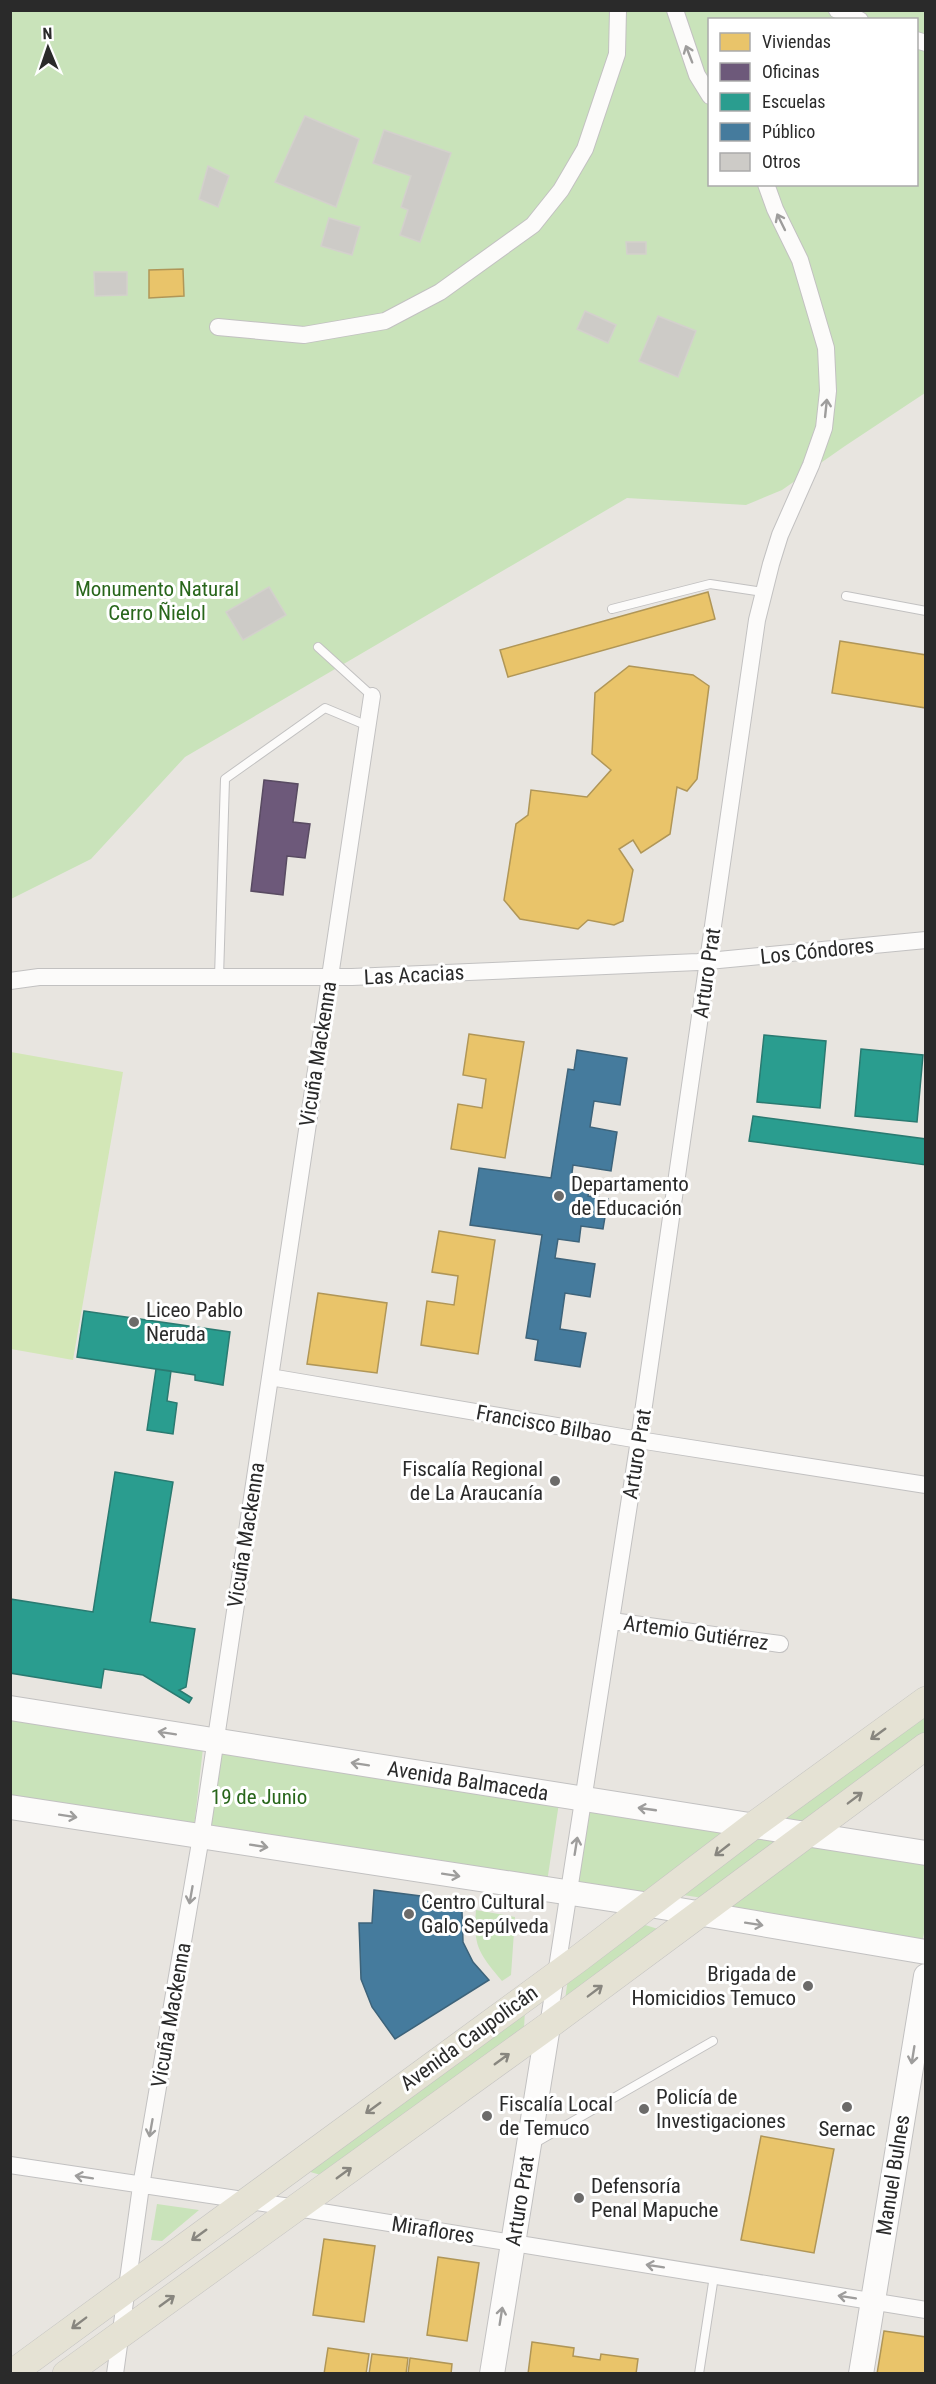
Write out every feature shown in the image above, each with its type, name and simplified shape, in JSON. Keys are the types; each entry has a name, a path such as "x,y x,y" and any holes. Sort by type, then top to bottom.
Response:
{"main road":[{"name":"Avenida Caupolicán","path":"11,2373 556,1975 754,1825 926,1700"},
{"name":"Avenida Balmaceda","path":"10,1708 926,1853"},
{"name":"Avenida Caupolicán","path":"66,2373 548,2026 696,1914 926,1746"},
{"path":"10,1807 650,1905 926,1952"},
{"name":"Manuel Bulnes","path":"861,2373 926,1976"},
{"name":"Arturo Prat","path":"492,2373 548,2026"}],"street":[{"path":"218,327 304,335 385,321 440,292 533,225 561,190 585,149 606,93 617,54 618,10"},
{"path":"675,10 697,75 708,93"},
{"path":"837,10 855,18"},
{"name":"Arturo Prat","path":"548,2026 639,1440 757,620 780,535 811,465 824,428 828,391 826,348 800,260 775,209 767,186"},
{"name":"Vicuña Mackenna","path":"115,2373 141,2186 201,1837 372,696"},
{"name":"Los Cóndores","path":"709,962 926,939"},
{"name":"Las Acacias","path":"10,981 39,978 330,978 709,962"},
{"name":"Francisco Bilbao","path":"270,1377 639,1440 926,1485"},
{"name":"Artemio Gutiérrez","path":"612,1621 780,1644"},
{"name":"Miraflores","path":"10,2165 297,2208 926,2310"}],"lane":[{"path":"612,609 710,584 763,592"},
{"path":"846,596 926,611"},
{"path":"318,647 372,696"},
{"path":"219,977 225,779 325,708 368,726"},
{"path":"529,2146 713,2041"},
{"path":"699,2373 714,2276"}],"green space":[{"name":"Monumento Natural Cerro Ñielol","path":"11,11 925,11 925,393 782,490 746,505 627,498 185,757 91,859 11,899"},
{"path":"11,1052 123,1072 73,1360 11,1349"},
{"path":"925,1707 925,1738 807,1827 770,1821"},
{"path":"10,1717 203,1748 194,1827 11,1798"},
{"name":"19 de Junio","path":"221,1748 559,1803 547,1882 209,1827"},
{"path":"590,1808 733,1831 648,1897 577,1886"},
{"path":"758,1838 781,1841 703,1898 683,1895"},
{"path":"810,1840 925,1863 926,1924 922,1942 712,1911"},
{"path":"476,1910 515,1917 511,1975 502,1981 479,1949"},
{"path":"642,1924 658,1929 565,2000 568,1978"},
{"path":"525,2009 524,2029 324,2176 307,2171"},
{"path":"157,2204 199,2210 162,2241 151,2240"}],"building: Viviendas":[{"path":"183,269 184,296 149,298 149,270"},
{"path":"708,592 715,619 508,677 500,650"},
{"path":"840,641 926,655 926,708 832,693"},
{"path":"629,666 693,675 709,686 697,779 687,791 677,787 670,834 641,853 633,840 619,849 633,870 623,921 614,925 588,920 578,929 520,919 504,900 516,824 528,815 531,790 587,797 611,770 592,754 595,693"},
{"path":"469,1034 524,1042 505,1158 451,1149 458,1104 482,1108 486,1079 463,1075"},
{"path":"439,1231 495,1240 478,1354 421,1345 427,1301 454,1305 458,1276 432,1272"},
{"path":"318,1293 387,1303 377,1373 307,1364"},
{"path":"761,2136 834,2149 814,2253 741,2240"},
{"path":"324,2239 375,2246 364,2322 313,2315"},
{"path":"438,2257 479,2263 467,2341 427,2335"},
{"path":"884,2331 926,2337 926,2374 877,2374"},
{"path":"532,2342 574,2348 573,2356 600,2360 601,2354 638,2359 636,2374 528,2374"},
{"path":"328,2348 369,2354 366,2374 324,2374"},
{"path":"372,2354 408,2358 406,2374 369,2374"},
{"path":"410,2358 452,2364 451,2374 408,2374"}],"building: Oficinas":[{"path":"264,780 298,784 293,822 310,824 305,858 287,856 283,895 251,891"}],"building: Escuelas":[{"path":"764,1035 826,1041 820,1108 757,1102"},
{"path":"861,1049 923,1055 917,1122 855,1116"},
{"path":"753,1116 926,1139 926,1165 749,1141"},
{"path":"84,1311 230,1332 223,1385 195,1380 195,1375 77,1357"},
{"path":"156,1369 171,1371 167,1401 177,1403 173,1434 147,1430"},
{"path":"115,1472 173,1482 150,1622 195,1629 186,1687 179,1690 192,1698 189,1703 143,1675 104,1669 101,1688 10,1673 10,1599 93,1612"}],"building: Público":[{"path":"577,1050 627,1058 620,1105 594,1101 590,1127 617,1132 611,1171 573,1165 571,1181 590,1183 588,1196 608,1199 603,1229 581,1226 579,1242 558,1239 555,1258 595,1264 590,1297 565,1293 560,1329 586,1333 580,1367 535,1360 538,1340 526,1338 542,1235 470,1225 479,1168 551,1178 568,1069 574,1070"},
{"path":"374,1890 444,1899 443,1909 462,1911 463,1942 473,1962 489,1980 395,2039 372,2007 361,1979 359,1923 372,1923"}],"building: Otros":[{"path":"305,116 359,139 336,207 275,182"},
{"path":"384,130 451,153 420,242 400,235 408,210 401,207 411,176 373,163"},
{"path":"208,166 229,176 218,207 199,199"},
{"path":"329,218 360,227 352,255 321,246"},
{"path":"626,242 646,242 646,254 627,254"},
{"path":"94,272 127,272 127,295 95,296"},
{"path":"585,311 616,325 608,343 577,329"},
{"path":"658,316 696,331 678,377 639,361"},
{"path":"269,587 286,615 243,640 226,612"}],"place":[{"name":"Departamento de Educación","path":"559,1196"},
{"name":"Liceo Pablo Neruda","path":"134,1322"},
{"name":"Fiscalía Regional de La Araucanía","path":"555,1481"},
{"name":"Centro Cultural Galo Sepúlveda","path":"409,1914"},
{"name":"Brigada de Homicidios Temuco","path":"808,1986"},
{"name":"Sernac","path":"847,2107"},
{"name":"Policía de Investigaciones","path":"644,2109"},
{"name":"Fiscalía Local de Temuco","path":"487,2116"},
{"name":"Defensoría Penal Mapuche","path":"579,2198"}]}
